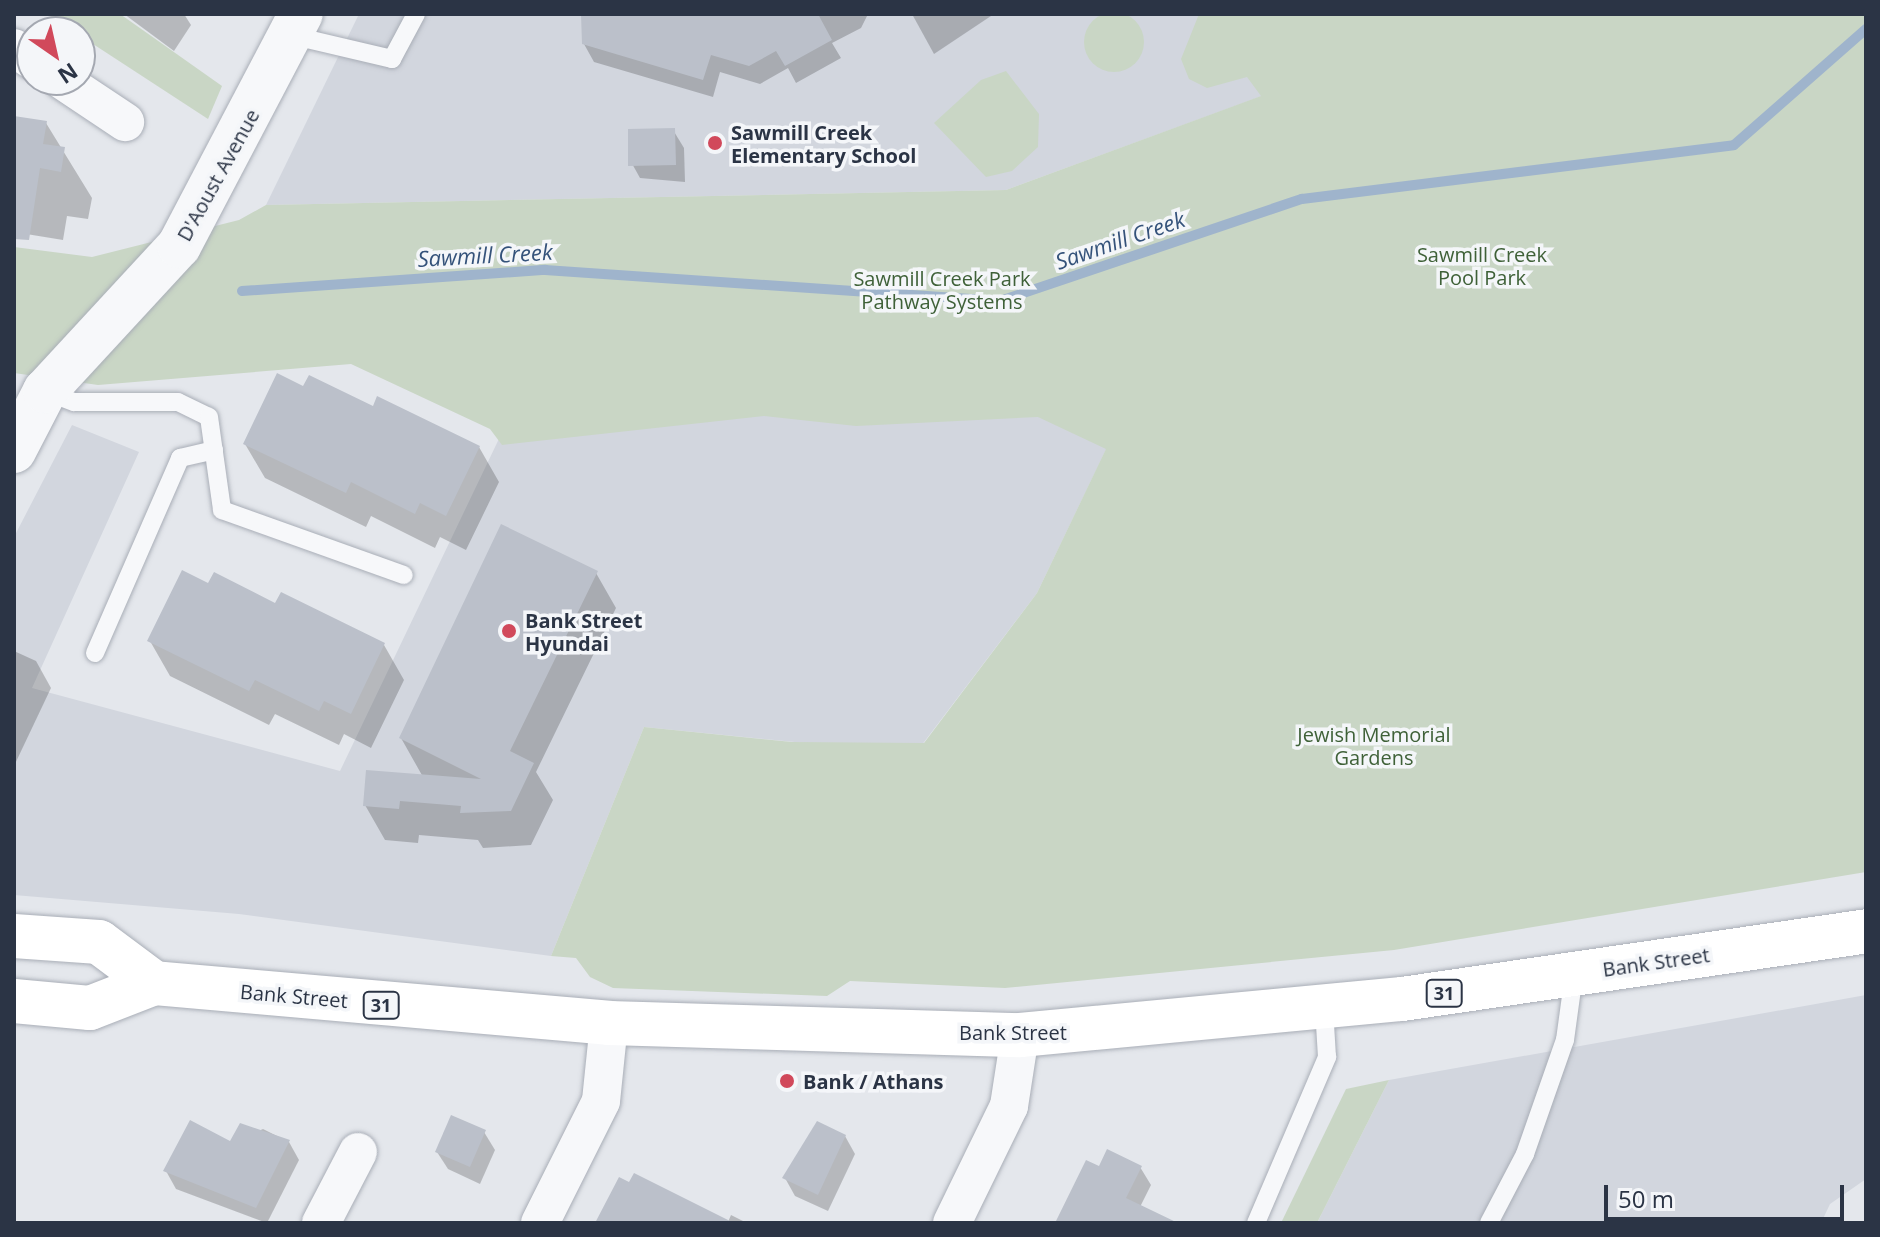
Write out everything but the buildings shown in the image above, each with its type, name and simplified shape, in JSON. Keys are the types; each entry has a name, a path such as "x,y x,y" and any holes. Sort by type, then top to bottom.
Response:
{"main road":[{"name":"Bank Street","path":"14,1001 90,1008 154,983 609,1023 1020,1035 1324,1008 1866,931"},
{"path":"14,936 99,942 154,983"}],"street":[{"name":"D'Aoust Avenue","path":"14,451 45,391 179,246 295,24"},
{"path":"86,96 125,122"},
{"path":"540,1223 601,1101 609,1023"},
{"path":"952,1223 1009,1106 1020,1035"},
{"path":"321,1223 358,1152"}],"lane":[{"path":"295,24 392,59 416,14"},
{"path":"45,391 74,402 178,402 209,417 222,510 404,575"},
{"path":"95,653 180,458 214,450"},
{"path":"1489,1223 1525,1154 1565,1040 1574,974"},
{"path":"1256,1223 1327,1057 1324,1008"}],"shaded area":[{"name":"Sawmill Creek Elementary School","path":"359,14 1265,14 1262,96 1006,190 266,205"},
{"path":"1168,321 1037,593 915,754 644,727 551,956 239,914 14,895 14,537 72,425 139,452 32,688 340,771 541,351"},
{"path":"1866,995 1866,1179 1830,1204 1821,1223 1317,1223 1389,1080"}],"green space":[{"path":"1114,12 1126,14 1135,21 1142,30 1142,54 1135,63 1126,70 1114,72 1102,70 1093,63 1086,54 1084,42 1086,30 1093,21 1102,14"},
{"path":"47,14 120,14 222,86 208,119 96,46 96,16"},
{"path":"1199,14 1866,14 1866,872 1394,950 1005,988 850,981 827,996 613,988 590,977 576,958 551,956 644,727 792,742 924,743 1037,593 1106,449 1038,417 856,426 764,416 502,445 490,429 351,364 98,385 14,373 14,247 92,257 239,220 266,205 1006,190 1261,96 1247,77 1207,88 1189,79 1181,59"},
{"path":"1006,71 1039,114 1038,147 1012,171 986,177 934,123 981,80"},
{"path":"1389,1080 1317,1223 1281,1223 1346,1089"}],"waterway":[{"name":"Sawmill Creek","path":"242,291 545,270 1000,301 1302,199 1734,145 1866,29"}],"place":[{"name":"Sawmill Creek Elementary School","path":"715,143"},
{"name":"Bank Street Hyundai","path":"509,631"},
{"name":"Bank / Athans","path":"787,1081"}],"park label":[{"name":"Sawmill Creek Pool Park","path":"1482,266"},
{"name":"Sawmill Creek Park Pathway Systems","path":"942,290"},
{"name":"Jewish Memorial Gardens","path":"1374,746"}]}
